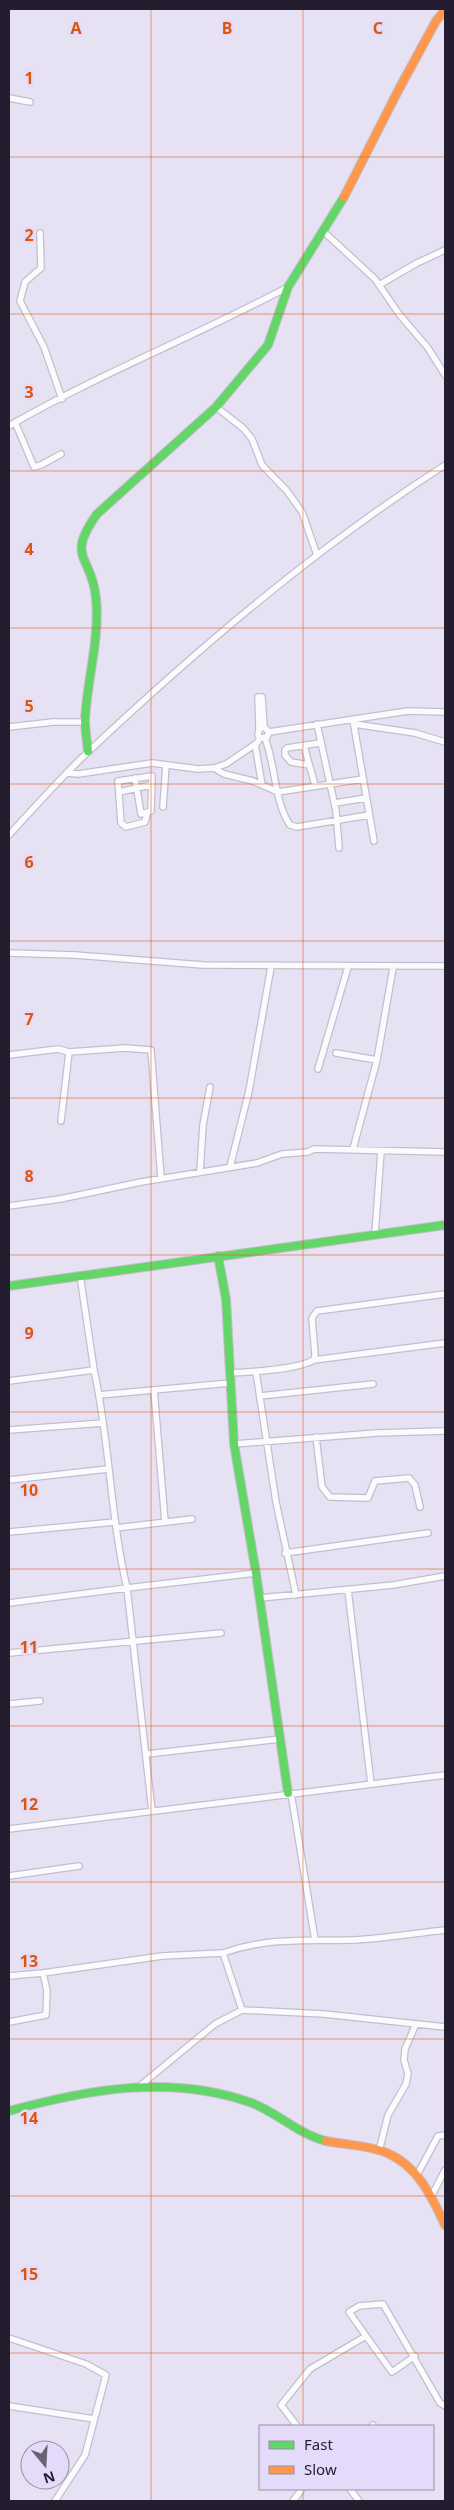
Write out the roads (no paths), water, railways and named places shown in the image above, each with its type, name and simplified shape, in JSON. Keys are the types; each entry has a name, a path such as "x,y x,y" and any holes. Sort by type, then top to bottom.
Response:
{"street":[{"path":"88,752 85,722 88,684 96,631 94,579 84,563 80,549 85,531 102,509 216,407 268,345 288,287 354,182 410,67 445,10"},
{"path":"9,98 30,102"},
{"path":"324,232 366,269 379,284 399,314 428,348 445,375"},
{"path":"40,233 41,268 25,282 20,301 44,347 62,399"},
{"path":"379,284 445,250"},
{"path":"9,426 111,373 222,322 288,287"},
{"path":"216,407 243,428 252,439 262,465 287,491 302,512 317,555"},
{"path":"16,422 34,467 61,454"},
{"path":"9,835 88,752 209,643 317,555 445,465"},
{"path":"260,697 261,728 258,735 263,738 272,758 281,809 292,827 369,815"},
{"path":"68,773 78,774 152,763 198,769 214,768 226,764 269,732 317,724 353,722 408,711 445,712"},
{"path":"9,727 53,722 85,722"},
{"path":"353,722 415,733 445,742"},
{"path":"353,722 374,841"},
{"path":"317,724 337,819 339,848"},
{"path":"261,728 269,732"},
{"path":"309,764 291,762 285,755 285,749 320,743"},
{"path":"255,744 262,785"},
{"path":"304,746 315,785"},
{"path":"272,758 285,755"},
{"path":"163,807 163,779 166,765"},
{"path":"214,768 224,774 262,785 278,792 363,779"},
{"path":"152,776 151,811 147,814 145,822 129,827 123,826 118,781 134,778 152,776"},
{"path":"134,778 141,814 147,814"},
{"path":"119,792 135,789 163,779"},
{"path":"334,803 366,798"},
{"path":"9,953 68,955 203,965 393,968 445,966"},
{"path":"230,1167 249,1091 271,967"},
{"path":"318,1069 348,967"},
{"path":"353,1149 377,1060 393,968"},
{"path":"9,1061 9,1055 58,1049 69,1052 125,1048 151,1050 161,1178"},
{"path":"61,1120 69,1052"},
{"path":"336,1052 377,1060"},
{"path":"200,1172 203,1125 210,1087"},
{"path":"9,1206 60,1199 161,1178 256,1163 282,1154 308,1152 314,1149 445,1152"},
{"path":"375,1235 381,1151"},
{"path":"9,1286 445,1225"},
{"path":"218,1256 226,1299 234,1444 256,1572 280,1739 315,1940"},
{"path":"80,1275 103,1423 115,1525 127,1588 152,1811"},
{"path":"314,1360 312,1318 317,1311 445,1294"},
{"path":"229,1373 256,1372 314,1360 445,1343"},
{"path":"9,1381 94,1370"},
{"path":"256,1372 286,1553 296,1595"},
{"path":"99,1395 230,1382"},
{"path":"260,1396 372,1384"},
{"path":"154,1390 165,1522"},
{"path":"9,1430 103,1423"},
{"path":"234,1444 316,1437 445,1432"},
{"path":"316,1437 322,1487 330,1497 368,1498 375,1481 409,1478 415,1485 420,1507"},
{"path":"9,1480 108,1469"},
{"path":"9,1532 192,1520"},
{"path":"286,1553 428,1533"},
{"path":"9,1604 256,1572"},
{"path":"260,1598 348,1590 445,1576"},
{"path":"348,1590 371,1784"},
{"path":"9,1654 221,1633"},
{"path":"9,1704 40,1701"},
{"path":"147,1754 280,1739"},
{"path":"9,1829 445,1775"},
{"path":"9,1876 79,1866"},
{"path":"9,1976 162,1956 224,1953 267,1941 355,1940 445,1930"},
{"path":"224,1953 242,2010"},
{"path":"9,2022 46,2015 46,1991 43,1973"},
{"path":"141,2085 215,2024 242,2010 324,2014 445,2027"},
{"path":"379,2152 388,2115 406,2084 408,2074 404,2060 405,2049 416,2024"},
{"path":"9,2111 46,2101 141,2085 219,2092 254,2104 313,2137 388,2154 417,2174 445,2225"},
{"path":"417,2174 438,2136 445,2135"},
{"path":"431,2197 445,2170"},
{"path":"414,2356 392,2372 349,2312 358,2306 383,2304 414,2356 440,2403 445,2406"},
{"path":"296,2425 281,2405 310,2369 366,2336"},
{"path":"9,2338 86,2364 106,2375 85,2455 55,2501"},
{"path":"9,2406 94,2419"},
{"path":"293,2501 301,2490"},
{"path":"351,2490 359,2501"}]}
